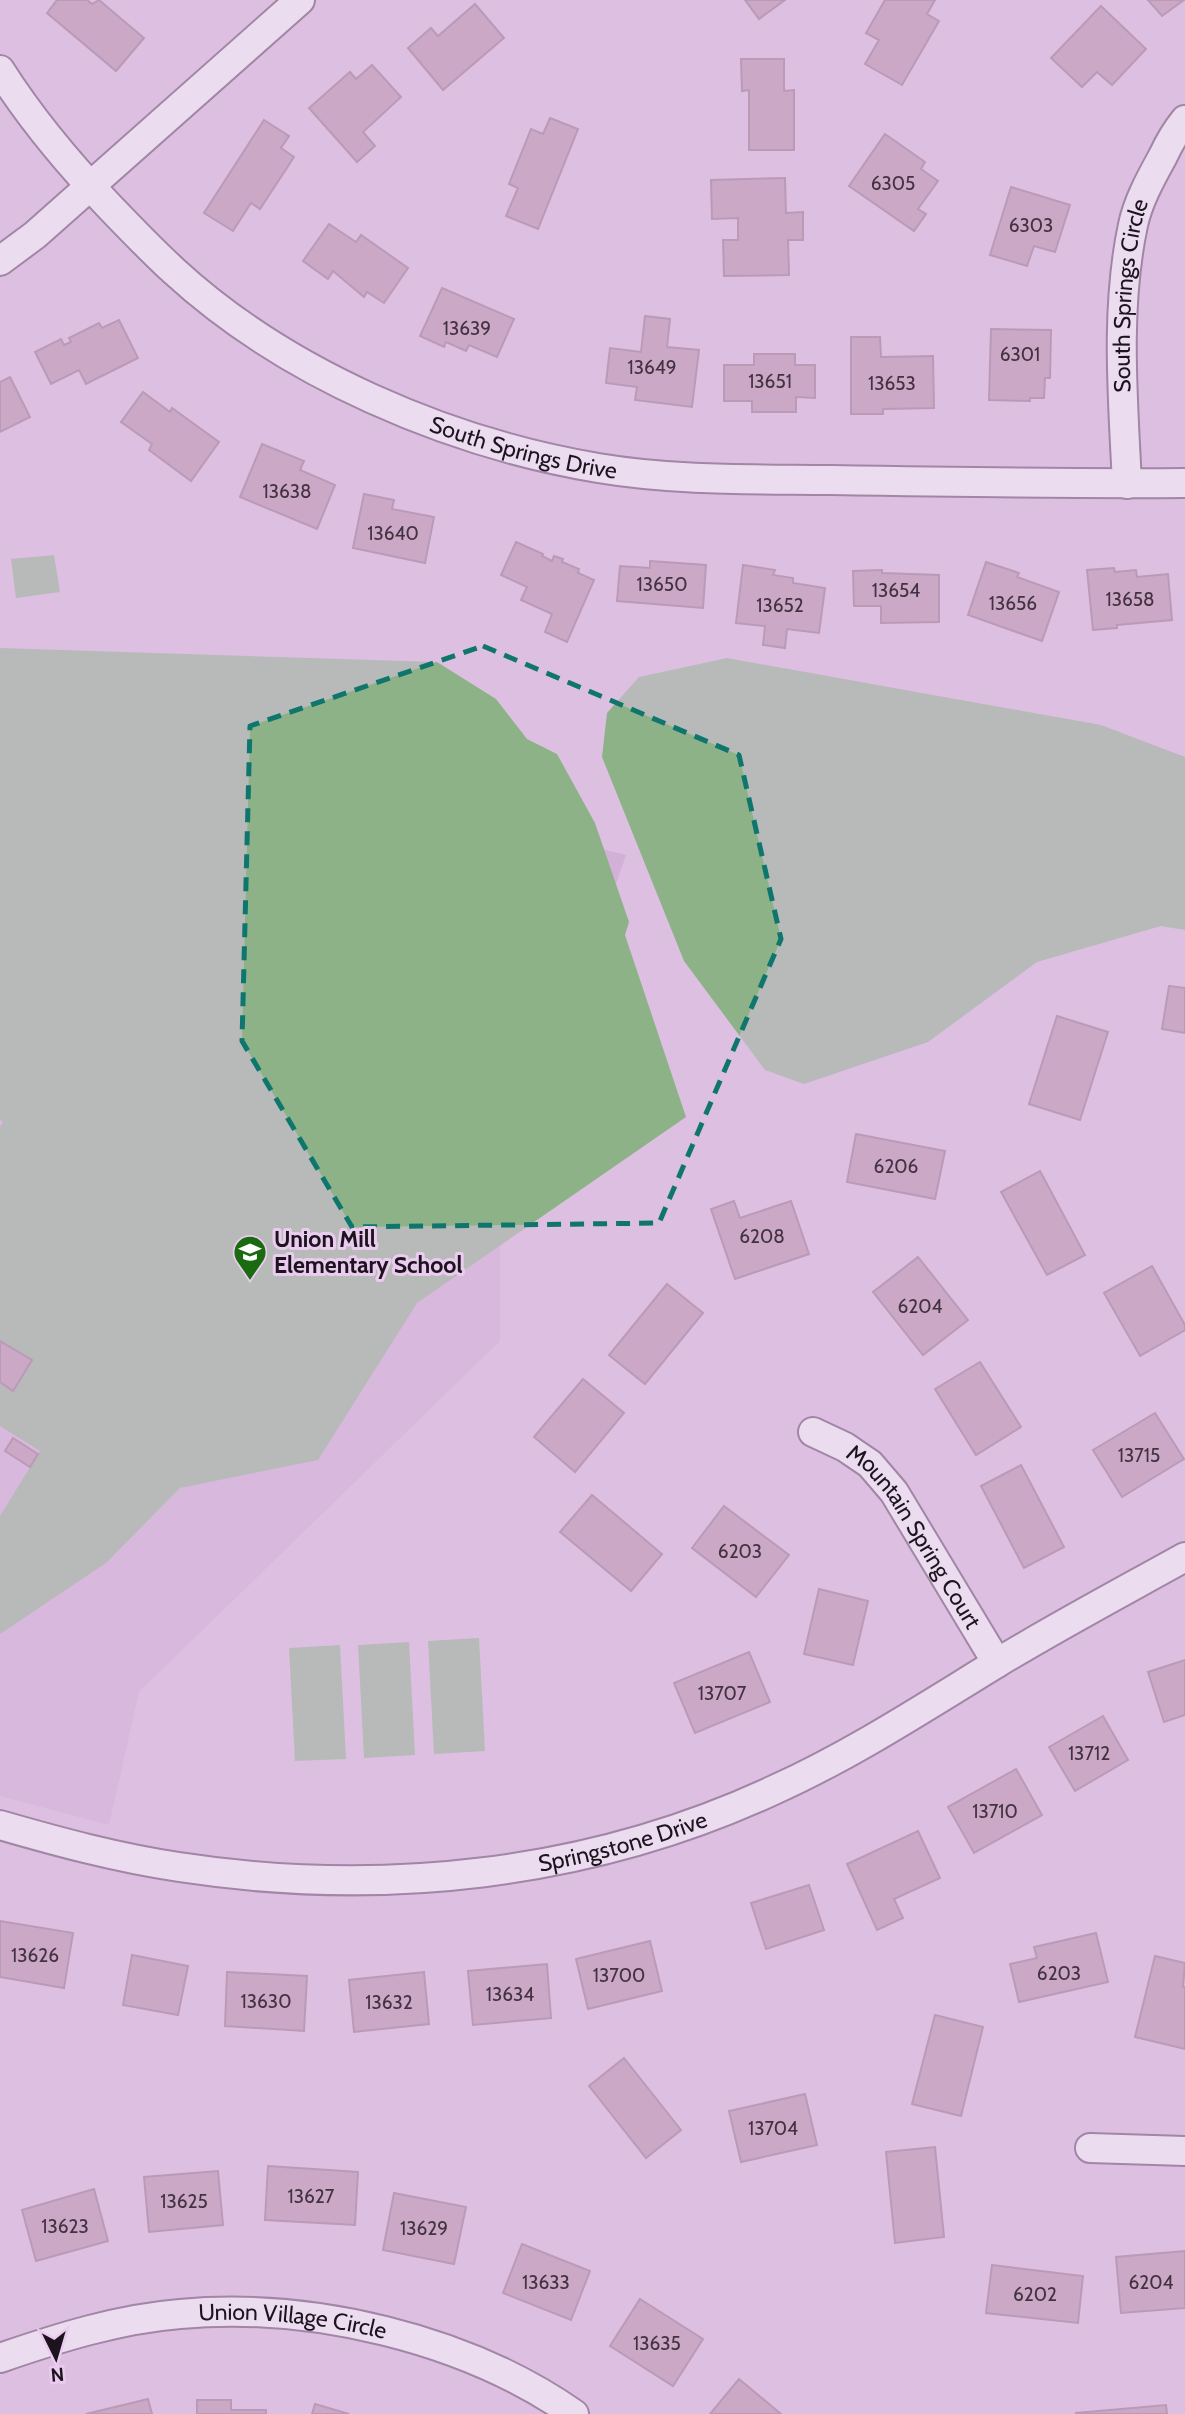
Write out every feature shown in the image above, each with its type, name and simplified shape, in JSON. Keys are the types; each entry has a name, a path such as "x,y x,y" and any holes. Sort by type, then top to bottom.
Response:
{"street":[{"path":"0,261 35,235 300,0"},
{"name":"South Springs Drive","path":"0,70 54,146 90,186 176,273 229,315 281,350 339,382 400,411 505,448 602,469 687,478 1185,483"},
{"name":"South Springs Circle","path":"1127,484 1123,320 1133,223 1147,185 1177,129 1185,120"},
{"name":"Mountain Spring Court","path":"813,1432 845,1447 870,1464 894,1492 997,1664"},
{"name":"Springstone Drive","path":"0,1825 92,1851 179,1867 274,1879 366,1881 469,1875 597,1853 647,1839 776,1790 890,1729 997,1664 1185,1557"},
{"path":"1090,2148 1185,2151"},
{"name":"Union Village Circle","path":"0,2358 52,2340 134,2320 225,2311 310,2316 400,2334 482,2363 559,2403 574,2414"}],"highlighted area":[{"path":"483,646 739,755 781,939 659,1223 352,1227 242,1041 250,726"}],"shaded area":[{"name":"Union Mill Elementary School","path":"0,701 626,855 500,1223 500,1341 139,1692 109,1825 0,1796"}],"green space":[{"path":"54,555 60,592 16,598 11,559"},
{"name":"Union Mill Elementary School","path":"0,648 437,662 496,699 527,739 557,754 595,823 629,922 625,935 686,1117 417,1303 318,1460 180,1488 106,1563 0,1634 0,1516 40,1451 0,1426 0,1127 3,1122 0,1120"},
{"path":"727,658 1101,725 1185,757 1185,930 1161,926 1037,962 928,1042 804,1084 765,1070 684,961 602,757 607,713 639,677"},
{"path":"479,1638 485,1751 434,1754 428,1641"},
{"path":"409,1642 415,1755 364,1758 358,1645"},
{"path":"340,1645 346,1759 295,1761 289,1648"}],"building":[{"path":"57,0 87,0 92,4 99,0 144,38 116,71 47,13"},
{"path":"745,0 785,0 759,19"},
{"path":"885,0 935,0 927,14 939,21 902,85 865,64 879,40 866,33"},
{"path":"1148,0 1184,0 1162,16"},
{"path":"475,4 504,38 443,90 408,48 431,28 438,36"},
{"path":"1101,6 1146,49 1112,85 1097,72 1082,87 1051,58"},
{"path":"741,59 784,59 784,91 794,90 794,150 749,150 749,90 742,91"},
{"path":"372,65 401,97 363,132 375,146 357,162 309,108 350,72 356,79"},
{"path":"550,118 578,129 538,229 506,216 518,188 509,184 531,129 543,134"},
{"path":"264,120 289,136 281,148 294,157 260,209 251,203 233,231 204,213"},
{"path":"885,134 925,162 921,169 938,181 918,209 926,214 914,231 849,186"},
{"path":"785,178 786,213 803,212 803,240 788,240 789,275 724,276 723,240 738,240 738,218 712,219 711,180"},
{"path":"1011,187 1070,205 1055,252 1034,246 1027,266 990,255"},
{"path":"329,224 356,242 361,235 408,268 384,303 367,292 364,297 333,271 328,279 303,261"},
{"path":"442,288 514,319 497,357 469,345 466,351 446,342 444,347 420,336"},
{"path":"645,316 670,319 667,347 699,350 692,407 635,400 637,387 606,383 610,348 641,352"},
{"path":"119,320 138,358 86,384 79,370 51,384 35,352 61,339 64,345 71,342 69,338 99,323 102,328"},
{"path":"991,329 1051,330 1050,378 1045,378 1044,398 1030,398 1030,401 989,400"},
{"path":"851,337 880,337 881,357 933,356 934,408 883,409 883,414 851,414"},
{"path":"754,354 795,354 795,365 815,365 815,398 796,397 796,412 752,412 752,401 724,401 724,365 754,365"},
{"path":"10,377 30,417 0,432 0,382"},
{"path":"143,392 170,412 172,408 219,442 191,481 149,450 152,444 121,422"},
{"path":"262,444 304,461 300,470 335,485 317,529 240,497"},
{"path":"364,494 394,500 392,509 434,517 425,563 353,548"},
{"path":"516,542 552,561 554,556 563,559 562,562 579,569 578,573 594,580 567,642 545,632 552,614 521,600 527,587 501,575"},
{"path":"650,561 706,565 703,608 617,601 620,566 650,568"},
{"path":"986,562 1019,573 1017,577 1059,592 1042,641 968,615"},
{"path":"743,565 775,570 773,575 793,578 793,583 825,588 819,633 787,629 785,648 763,645 765,626 736,623"},
{"path":"1114,568 1115,572 1136,570 1137,577 1168,574 1172,620 1093,630 1087,570"},
{"path":"882,570 882,573 939,575 939,622 881,623 881,606 854,606 853,571"},
{"path":"1169,986 1185,988 1185,1033 1162,1029"},
{"path":"1057,1016 1108,1032 1080,1120 1029,1104"},
{"path":"856,1134 945,1151 935,1199 847,1182"},
{"path":"1040,1171 1085,1255 1047,1275 1001,1192"},
{"path":"734,1201 740,1218 791,1201 809,1254 735,1279 711,1209"},
{"path":"918,1257 968,1320 923,1355 873,1292"},
{"path":"1152,1266 1185,1325 1185,1330 1140,1356 1104,1293"},
{"path":"667,1284 703,1313 645,1384 609,1355"},
{"path":"0,1341 32,1360 13,1391 0,1382"},
{"path":"980,1362 1021,1427 976,1455 935,1389"},
{"path":"583,1379 624,1413 575,1472 534,1437"},
{"path":"1155,1413 1184,1459 1122,1497 1093,1450"},
{"path":"13,1438 38,1454 30,1467 5,1451"},
{"path":"1021,1465 1064,1547 1024,1568 981,1486"},
{"path":"592,1495 662,1554 631,1591 560,1532"},
{"path":"724,1506 789,1555 756,1597 692,1548"},
{"path":"819,1589 868,1601 853,1665 804,1654"},
{"path":"749,1652 770,1702 695,1733 674,1683"},
{"path":"1185,1660 1185,1715 1164,1722 1148,1672"},
{"path":"1103,1716 1128,1760 1075,1791 1049,1747"},
{"path":"1016,1769 1042,1815 974,1853 948,1807"},
{"path":"918,1831 940,1878 894,1899 903,1918 877,1930 847,1864"},
{"path":"809,1885 824,1930 766,1949 751,1903"},
{"path":"0,1921 73,1933 64,1988 0,1977"},
{"path":"1096,1933 1108,1982 1019,2002 1010,1964 1037,1958 1034,1947"},
{"path":"650,1941 662,1991 588,2009 576,1959"},
{"path":"132,1955 188,1966 178,2015 123,2005"},
{"path":"1155,1956 1185,1963 1185,2049 1135,2037"},
{"path":"547,1964 551,2018 473,2025 468,1971"},
{"path":"227,1972 307,1976 304,2031 225,2026"},
{"path":"424,1972 429,2024 354,2032 349,1980"},
{"path":"935,2015 983,2027 961,2116 912,2104"},
{"path":"624,2058 681,2130 646,2158 589,2086"},
{"path":"805,2094 817,2145 741,2162 729,2111"},
{"path":"935,2147 944,2237 895,2243 886,2152"},
{"path":"268,2166 358,2172 355,2225 265,2220"},
{"path":"218,2171 223,2225 149,2232 144,2177"},
{"path":"94,2189 108,2241 36,2261 22,2210"},
{"path":"394,2193 466,2207 454,2264 383,2250"},
{"path":"522,2244 590,2271 571,2320 503,2293"},
{"path":"1185,2251 1185,2308 1121,2313 1116,2257"},
{"path":"992,2265 1083,2276 1078,2323 986,2313"},
{"path":"640,2299 703,2339 673,2386 610,2346"},
{"path":"739,2379 781,2414 710,2414"},
{"path":"148,2399 152,2414 86,2414"},
{"path":"197,2400 231,2400 231,2410 266,2410 266,2414 197,2414"},
{"path":"315,2404 349,2414 312,2414"},
{"path":"1166,2405 1167,2414 1076,2414 1076,2413"}],"place":[{"name":"Union Mill Elementary School","path":"250,1282"}]}
